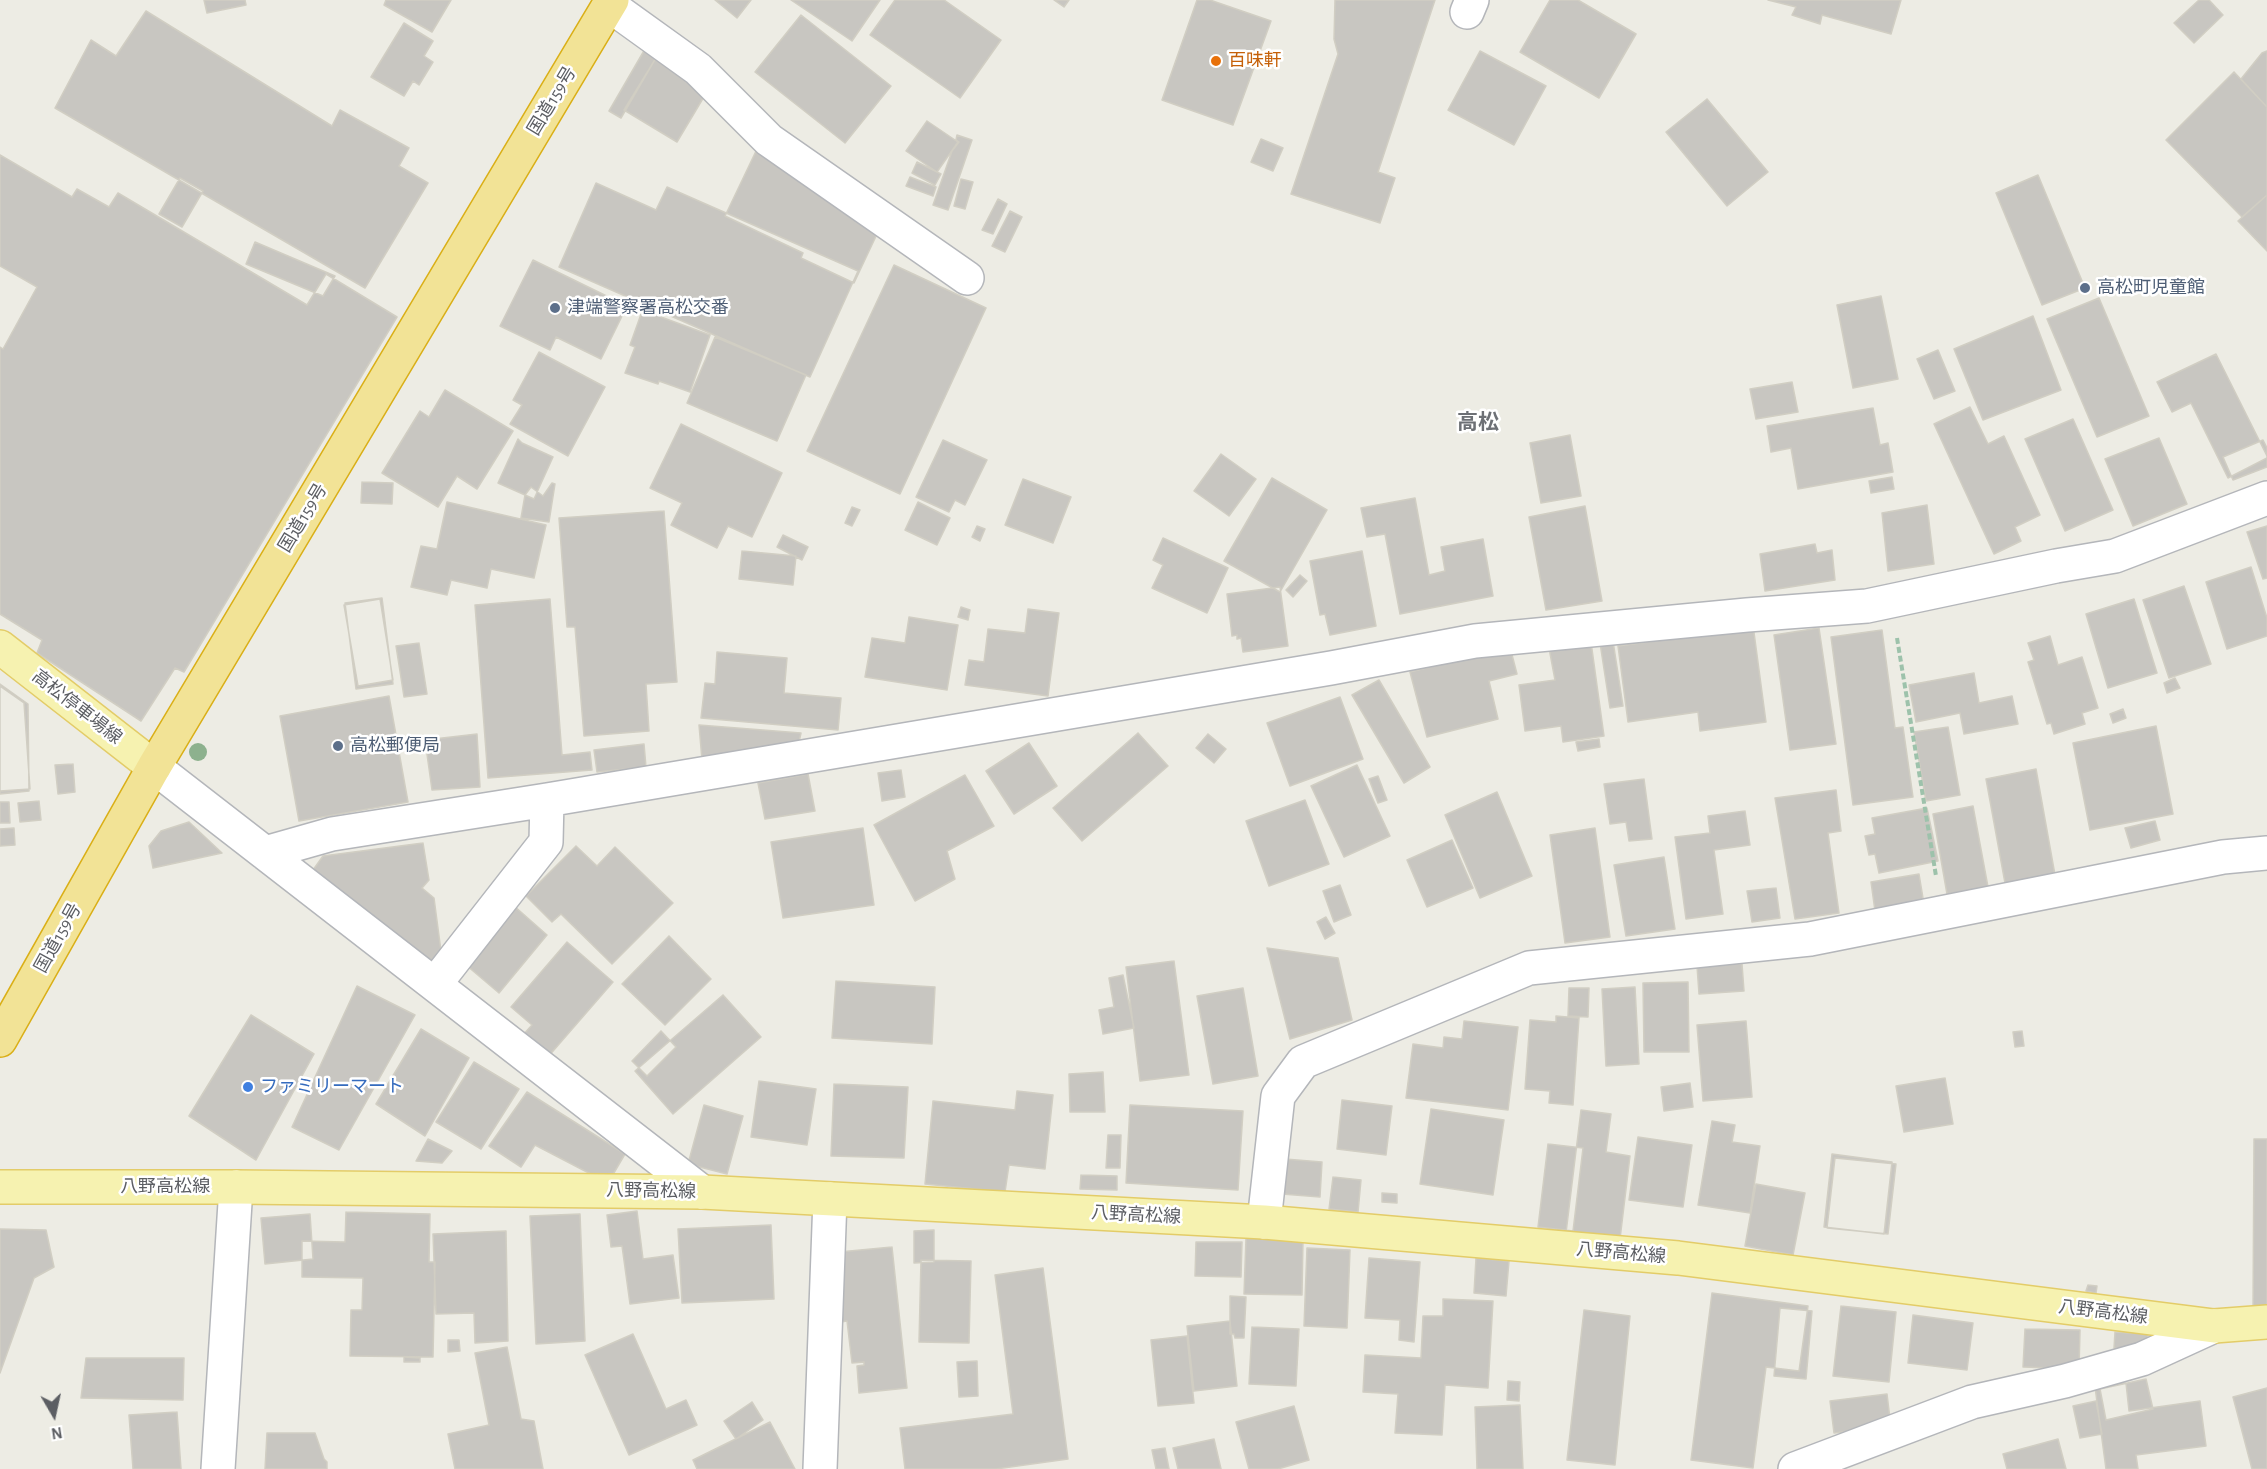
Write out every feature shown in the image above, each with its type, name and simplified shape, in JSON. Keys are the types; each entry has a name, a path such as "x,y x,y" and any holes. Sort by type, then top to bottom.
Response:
{"highway":[{"name":"国道159号","path":"0,1041 154,767 611,3"}],"main road":[{"name":"高松停車場線","path":"0,647 154,767"},
{"name":"八野高松線","path":"0,1187 702,1192 1264,1222 1678,1258 2214,1326 2267,1322"}],"street":[{"path":"611,3 698,69 769,140 967,278"},
{"path":"265,853 332,834 548,800 1330,668 1475,641 1867,606 2056,566 2115,556 2267,498"},
{"path":"154,767 702,1192"},
{"path":"435,984 546,842 548,800"},
{"path":"1264,1222 1278,1096 1303,1062 1529,968 1810,939 2223,857 2267,852"},
{"path":"218,1469 236,1187"},
{"path":"820,1469 830,1198"},
{"path":"1795,1469 1971,1402 2065,1381 2142,1359 2214,1326"}],"path":[{"path":"1891,601 1942,912"}],"building":[{"path":"204,0 245,0 246,5 207,13"},
{"path":"386,0 451,0 432,32 384,5"},
{"path":"715,0 751,0 737,18"},
{"path":"791,0 880,0 852,41"},
{"path":"895,0 944,0 1001,40 960,98 870,35"},
{"path":"1054,0 1069,0 1064,7"},
{"name":"百味軒","path":"1197,0 1210,0 1271,21 1233,125 1162,100"},
{"path":"1335,0 1435,0 1378,172 1395,178 1380,223 1291,194 1338,54 1334,39"},
{"path":"1550,0 1578,0 1636,34 1599,98 1520,52"},
{"path":"1768,0 1901,0 1891,34 1822,15 1820,24 1792,15 1796,7"},
{"path":"2199,0 2209,0 2223,15 2194,43 2174,23"},
{"path":"146,11 332,126 340,110 409,148 399,166 428,183 365,288 55,108 91,40 116,56"},
{"path":"801,15 891,86 845,143 755,72"},
{"path":"404,23 433,41 424,56 433,62 419,85 413,81 404,96 371,77"},
{"path":"645,49 657,56 621,118 609,111"},
{"path":"1480,51 1546,86 1514,145 1448,110"},
{"path":"2267,51 2267,107 2241,79 2262,53"},
{"path":"656,58 708,90 677,142 624,110"},
{"path":"2234,72 2267,107 2267,195 2242,217 2166,140"},
{"path":"1707,99 1768,172 1727,206 1666,132"},
{"path":"927,121 958,142 937,172 906,151"},
{"path":"957,135 972,140 948,210 933,205 952,151 959,142 956,140"},
{"path":"1261,139 1283,148 1273,171 1251,162"},
{"path":"757,149 886,215 854,283 801,258 803,253 725,216"},
{"path":"0,155 72,197 77,189 109,207 118,193 307,305 326,274 397,317 184,672 175,668 141,721 37,653 42,640 0,614 0,347 3,349 37,287 0,266"},
{"path":"917,162 941,174 935,185 912,173"},
{"path":"2038,175 2085,288 2042,305 1996,193"},
{"path":"910,177 936,187 933,196 906,186"},
{"path":"180,178 203,191 182,227 159,214"},
{"path":"961,179 973,182 965,209 954,206"},
{"path":"596,183 656,210 667,187 858,271 810,377 559,267"},
{"path":"2267,195 2267,251 2238,221"},
{"path":"998,199 1007,204 993,234 982,230"},
{"path":"1010,211 1022,217 1005,252 992,246"},
{"path":"255,242 335,276 323,296 246,264"},
{"path":"533,260 627,306 601,359 556,337 550,350 500,326"},
{"path":"894,265 986,308 900,494 807,451"},
{"path":"1881,296 1898,379 1853,388 1837,305"},
{"path":"2099,298 2149,416 2097,437 2047,319"},
{"path":"645,303 664,310 661,317 710,335 690,392 659,381 658,384 625,373 635,347 630,345"},
{"path":"2033,316 2061,390 1983,420 1954,349"},
{"path":"715,337 806,375 777,441 687,403"},
{"path":"1938,350 1955,391 1934,399 1917,359"},
{"path":"539,352 605,387 568,456 510,424 522,405 513,400"},
{"path":"2216,354 2267,456 2228,478 2191,403 2172,412 2157,382"},
{"path":"1792,382 1798,412 1756,419 1750,389"},
{"path":"445,390 513,431 477,489 457,476 438,507 382,473 420,411 429,417"},
{"path":"1970,407 1988,444 2004,436 2040,515 2015,527 2021,541 1994,554 1934,424"},
{"path":"1873,408 1880,445 1888,443 1893,472 1798,489 1791,448 1771,452 1767,426"},
{"path":"2073,419 2113,510 2065,531 2025,439"},
{"path":"681,424 782,473 752,537 728,526 717,548 671,525 682,503 650,488"},
{"path":"1570,435 1581,496 1541,503 1530,443"},
{"path":"2159,438 2187,504 2133,526 2105,459"},
{"path":"518,439 553,457 534,499 498,483"},
{"path":"943,440 987,460 965,505 955,500 949,512 916,497"},
{"path":"2263,440 2267,448 2267,467 2233,480 2223,457"},
{"path":"1221,454 1256,479 1229,516 1194,491"},
{"path":"1892,477 1894,489 1871,493 1869,481"},
{"path":"1272,478 1327,510 1280,592 1224,561"},
{"path":"1023,479 1071,497 1053,543 1005,525"},
{"path":"362,482 393,483 392,504 361,503"},
{"path":"552,483 555,484 549,522 521,518 525,495 531,487 543,496"},
{"path":"1415,498 1429,575 1445,571 1441,547 1483,539 1493,596 1400,614 1385,534 1367,537 1361,508"},
{"path":"447,502 546,525 534,578 491,569 487,588 451,580 447,595 411,587 421,546 437,549"},
{"path":"918,502 950,518 937,545 905,530"},
{"path":"1927,505 1934,564 1888,571 1882,513"},
{"path":"1585,506 1602,601 1546,610 1529,517"},
{"path":"852,507 860,510 852,526 845,523"},
{"path":"664,511 677,682 646,684 649,731 584,736 575,627 567,627 559,518"},
{"path":"977,526 985,529 980,541 972,537"},
{"path":"2267,526 2267,578 2263,579 2247,532"},
{"path":"783,535 808,547 802,560 777,547"},
{"path":"1163,538 1228,568 1207,613 1152,588 1163,565 1153,560"},
{"path":"1815,544 1817,553 1832,550 1835,580 1765,591 1760,554"},
{"path":"742,551 796,556 793,585 739,579"},
{"path":"1362,551 1376,626 1330,635 1325,614 1320,615 1310,561"},
{"path":"2251,567 2267,618 2267,636 2227,649 2206,582"},
{"path":"1300,575 1307,581 1293,597 1286,590"},
{"path":"2184,586 2211,664 2169,678 2143,600"},
{"path":"1280,587 1288,646 1243,652 1241,638 1237,639 1237,635 1232,636 1227,594"},
{"path":"382,598 393,684 356,689 345,603"},
{"path":"380,599 393,680 358,686 344,605"},
{"path":"550,599 562,755 590,752 592,770 488,778 475,605"},
{"path":"2134,599 2157,673 2108,688 2086,614"},
{"path":"961,607 970,610 968,620 958,617"},
{"path":"1028,609 1059,613 1048,696 965,685 969,660 984,662 988,629 1025,633"},
{"path":"909,617 958,625 947,690 865,677 872,638 905,643"},
{"path":"1753,625 1766,722 1700,731 1698,712 1628,722 1618,646"},
{"path":"1819,628 1836,744 1790,750 1774,635"},
{"path":"1882,630 1895,728 1903,727 1913,797 1853,805 1831,637"},
{"path":"2050,636 2058,665 2082,657 2098,708 2082,713 2085,724 2054,734 2051,723 2047,724 2028,662 2034,660 2028,643"},
{"path":"1613,641 1623,706 1610,708 1600,643"},
{"path":"1591,642 1604,736 1563,742 1561,726 1525,731 1519,685 1555,680 1549,648"},
{"path":"419,643 427,694 404,697 396,646"},
{"path":"1510,647 1517,674 1489,681 1498,719 1427,737 1410,672"},
{"path":"717,652 787,658 784,693 841,698 838,730 701,718 705,683 715,684"},
{"path":"1974,673 1979,703 2012,696 2018,724 1964,734 1960,713 1916,722 1909,685"},
{"path":"2175,678 2180,688 2167,693 2164,683"},
{"path":"1379,680 1430,767 1404,783 1352,695"},
{"path":"0,684 28,704 29,791 0,794"},
{"path":"0,686 24,703 30,789 0,791"},
{"path":"389,696 408,802 299,821 280,716"},
{"path":"1340,697 1363,759 1290,786 1267,723"},
{"path":"2123,709 2126,718 2113,723 2110,714"},
{"path":"699,725 801,733 799,742 702,760"},
{"path":"2156,726 2173,814 2090,830 2073,743"},
{"path":"1948,727 1960,795 1926,801 1914,732"},
{"path":"1138,733 1168,766 1082,841 1053,808"},
{"path":"477,734 480,787 432,790 425,740"},
{"path":"1208,734 1226,749 1214,763 1196,748"},
{"path":"1599,739 1600,747 1578,751 1576,742"},
{"path":"1029,743 1057,786 1014,814 986,771"},
{"path":"644,744 646,767 597,772 594,750"},
{"path":"73,764 75,792 58,794 55,765"},
{"path":"1357,765 1390,836 1344,857 1311,786"},
{"path":"2036,769 2055,875 2005,883 1986,779"},
{"path":"901,770 905,797 882,801 878,773"},
{"path":"808,774 815,811 765,819 758,783"},
{"path":"965,775 994,826 947,851 955,879 915,901 874,825"},
{"path":"1378,776 1387,800 1378,803 1369,779"},
{"path":"1644,779 1652,839 1629,841 1626,822 1610,824 1604,784"},
{"path":"1836,790 1841,831 1828,833 1839,913 1795,919 1775,798"},
{"path":"1497,792 1532,876 1480,898 1445,815"},
{"path":"1305,800 1329,864 1269,886 1246,821"},
{"path":"39,801 41,820 20,822 18,803"},
{"path":"0,802 9,802 10,823 0,823"},
{"path":"1973,806 1988,887 1947,894 1933,814"},
{"path":"1927,808 1938,861 1879,873 1875,854 1869,855 1865,836 1875,834 1872,818"},
{"path":"1745,811 1750,845 1714,850 1723,914 1686,919 1675,837 1710,833 1708,816"},
{"path":"2155,821 2160,840 2131,848 2125,828"},
{"path":"189,822 222,853 153,868 149,846 161,831"},
{"path":"14,828 15,845 0,846 0,829"},
{"path":"863,828 874,905 783,918 771,842"},
{"path":"1595,828 1610,937 1565,943 1550,835"},
{"path":"1452,840 1473,888 1427,907 1407,860"},
{"path":"423,843 429,880 422,888 434,898 441,951 430,962 313,870 323,856"},
{"path":"576,846 597,866 615,847 673,903 612,964 561,914 552,922 526,896"},
{"path":"1664,857 1675,929 1626,936 1614,865"},
{"path":"1919,874 1924,904 1875,911 1871,882"},
{"path":"1340,885 1351,915 1334,922 1323,891"},
{"path":"1776,888 1780,918 1752,922 1747,891"},
{"path":"513,905 547,935 499,993 466,965"},
{"path":"1326,917 1335,933 1325,939 1317,922"},
{"path":"669,936 711,979 665,1025 622,984"},
{"path":"567,942 613,982 547,1058 522,1036 532,1025 511,1007"},
{"path":"1267,948 1338,958 1352,1020 1290,1039"},
{"path":"1174,961 1189,1075 1140,1081 1126,967"},
{"path":"1742,964 1744,991 1699,994 1697,966"},
{"path":"1123,975 1134,1028 1103,1034 1099,1010 1114,1007 1109,978"},
{"path":"836,981 935,987 932,1044 832,1038"},
{"path":"1688,982 1689,1052 1644,1052 1643,983"},
{"path":"357,986 415,1015 339,1150 292,1127"},
{"path":"1635,987 1639,1064 1606,1066 1602,989"},
{"path":"1243,988 1258,1076 1213,1084 1197,996"},
{"path":"1569,988 1589,988 1588,1017 1568,1016"},
{"path":"723,995 761,1037 673,1114 635,1071"},
{"path":"251,1015 314,1054 256,1160 189,1116"},
{"path":"1556,1016 1579,1018 1573,1105 1549,1103 1550,1091 1525,1089 1530,1020 1556,1022"},
{"path":"1464,1021 1518,1027 1508,1110 1406,1098 1413,1044 1443,1048 1444,1037 1462,1039"},
{"path":"1746,1021 1752,1097 1703,1101 1697,1025"},
{"path":"421,1029 469,1058 425,1136 376,1104"},
{"path":"661,1031 676,1047 647,1076 632,1061"},
{"path":"2022,1031 2024,1046 2015,1047 2013,1032"},
{"path":"474,1062 519,1089 481,1149 436,1122"},
{"path":"1103,1072 1105,1112 1070,1112 1069,1074"},
{"path":"1945,1078 1953,1124 1904,1132 1896,1086"},
{"path":"759,1081 816,1089 807,1145 751,1137"},
{"path":"1690,1083 1693,1107 1664,1111 1661,1087"},
{"path":"834,1084 908,1087 904,1158 831,1156"},
{"path":"1017,1091 1053,1095 1045,1169 1009,1165 1005,1192 925,1184 933,1101 1015,1110"},
{"path":"527,1092 625,1154 608,1183 535,1145 521,1167 489,1146"},
{"path":"1342,1100 1392,1106 1386,1155 1337,1149"},
{"path":"704,1105 743,1116 727,1174 688,1164"},
{"path":"1130,1105 1243,1111 1238,1190 1126,1183"},
{"path":"1431,1109 1504,1120 1493,1195 1420,1184"},
{"path":"1581,1110 1611,1114 1606,1152 1630,1156 1620,1239 1566,1233"},
{"path":"1712,1121 1735,1125 1732,1142 1760,1146 1750,1213 1698,1205"},
{"path":"1108,1135 1121,1135 1120,1168 1106,1168"},
{"path":"1638,1137 1692,1145 1683,1207 1629,1200"},
{"path":"428,1139 452,1151 442,1163 416,1161"},
{"path":"2254,1139 2267,1139 2267,1314 2253,1314"},
{"path":"1548,1144 1583,1148 1573,1231 1538,1227"},
{"path":"1832,1154 1892,1162 1884,1234 1824,1227"},
{"path":"1835,1158 1896,1164 1888,1234 1827,1228"},
{"path":"1285,1159 1322,1162 1320,1197 1282,1194"},
{"path":"1081,1175 1117,1176 1117,1190 1080,1189"},
{"path":"1333,1177 1361,1180 1358,1212 1329,1209"},
{"path":"1756,1184 1805,1193 1793,1255 1745,1246"},
{"path":"1382,1193 1397,1194 1397,1203 1382,1202"},
{"path":"637,1211 643,1259 673,1255 679,1298 630,1304 622,1246 611,1247 607,1215"},
{"path":"346,1212 430,1214 429,1262 435,1262 433,1357 350,1356 351,1310 362,1310 363,1278 302,1277 302,1241 345,1242"},
{"path":"310,1214 313,1259 265,1264 261,1218"},
{"path":"580,1214 585,1341 536,1344 530,1216"},
{"path":"771,1225 774,1299 682,1303 678,1229"},
{"path":"0,1229 46,1230 54,1267 34,1278 0,1373"},
{"path":"934,1230 934,1262 914,1263 914,1231"},
{"path":"506,1231 508,1341 475,1343 474,1313 436,1314 433,1234"},
{"path":"1246,1238 1303,1239 1302,1295 1244,1294"},
{"path":"1196,1242 1242,1242 1241,1277 1195,1276"},
{"path":"892,1247 907,1388 859,1393 857,1366 864,1365 864,1362 852,1363 847,1321 841,1322 839,1252"},
{"path":"1307,1248 1350,1250 1347,1328 1304,1326"},
{"path":"1369,1258 1420,1262 1414,1342 1399,1340 1400,1320 1365,1318"},
{"path":"1476,1258 1509,1261 1506,1296 1474,1293"},
{"path":"921,1260 971,1261 969,1343 919,1342"},
{"path":"1043,1268 1068,1459 996,1469 905,1469 900,1428 1013,1414 995,1275"},
{"path":"2088,1285 2097,1286 2096,1293 2086,1291"},
{"path":"1712,1293 1808,1306 1799,1371 1766,1367 1753,1468 1691,1460"},
{"path":"1230,1296 1246,1297 1244,1338 1235,1338 1234,1334 1230,1334"},
{"path":"1443,1299 1493,1301 1488,1388 1445,1385 1442,1435 1395,1433 1398,1394 1363,1392 1365,1355 1421,1358 1423,1316 1443,1316"},
{"path":"1841,1306 1896,1312 1889,1382 1833,1376"},
{"path":"1780,1308 1812,1311 1806,1379 1774,1376"},
{"path":"1584,1310 1630,1316 1615,1465 1567,1460"},
{"path":"1913,1315 1973,1323 1967,1370 1908,1363"},
{"path":"1230,1321 1237,1386 1194,1391 1187,1326"},
{"path":"1252,1327 1299,1329 1296,1386 1249,1384"},
{"path":"2025,1329 2080,1330 2079,1369 2023,1367"},
{"path":"2115,1332 2148,1334 2147,1350 2114,1348"},
{"path":"633,1334 666,1409 686,1400 697,1425 629,1455 585,1355"},
{"path":"1187,1336 1194,1403 1158,1406 1151,1340"},
{"path":"448,1340 459,1340 460,1351 448,1352"},
{"path":"507,1347 521,1419 534,1421 543,1469 455,1469 448,1434 489,1425 475,1353"},
{"path":"404,1357 420,1358 420,1362 404,1362"},
{"path":"86,1358 184,1358 183,1400 81,1398"},
{"path":"977,1361 978,1396 959,1397 957,1362"},
{"path":"2146,1379 2153,1409 2106,1420 2100,1389"},
{"path":"1508,1381 1520,1382 1519,1401 1507,1400"},
{"path":"2126,1383 2129,1411 2200,1401 2206,1446 2136,1455 2138,1469 2106,1469 2095,1387"},
{"path":"2267,1388 2267,1469 2252,1469 2233,1397"},
{"path":"1887,1394 1891,1427 1834,1433 1830,1401"},
{"path":"2096,1401 2102,1434 2080,1438 2073,1406"},
{"path":"752,1402 763,1420 736,1439 724,1421"},
{"path":"1520,1405 1523,1469 1477,1469 1475,1407"},
{"path":"1294,1406 1309,1460 1278,1469 1249,1469 1236,1422"},
{"path":"177,1412 181,1469 133,1469 129,1415"},
{"path":"770,1422 795,1469 697,1469 693,1460"},
{"path":"267,1433 315,1433 327,1462 327,1469 265,1469"},
{"path":"1214,1439 1221,1469 1178,1469 1173,1448"},
{"path":"2058,1439 2066,1469 2007,1469 2003,1454"},
{"path":"1165,1448 1169,1469 1156,1469 1152,1450"}],"place":[{"name":"百味軒","path":"1216,61"},
{"name":"高松町児童館","path":"2085,288"},
{"name":"津端警察署高松交番","path":"555,308"},
{"name":"高松郵便局","path":"338,746"},
{"name":"ファミリーマート","path":"248,1087"}],"district":[{"name":"高松","path":"1478,423"}]}
